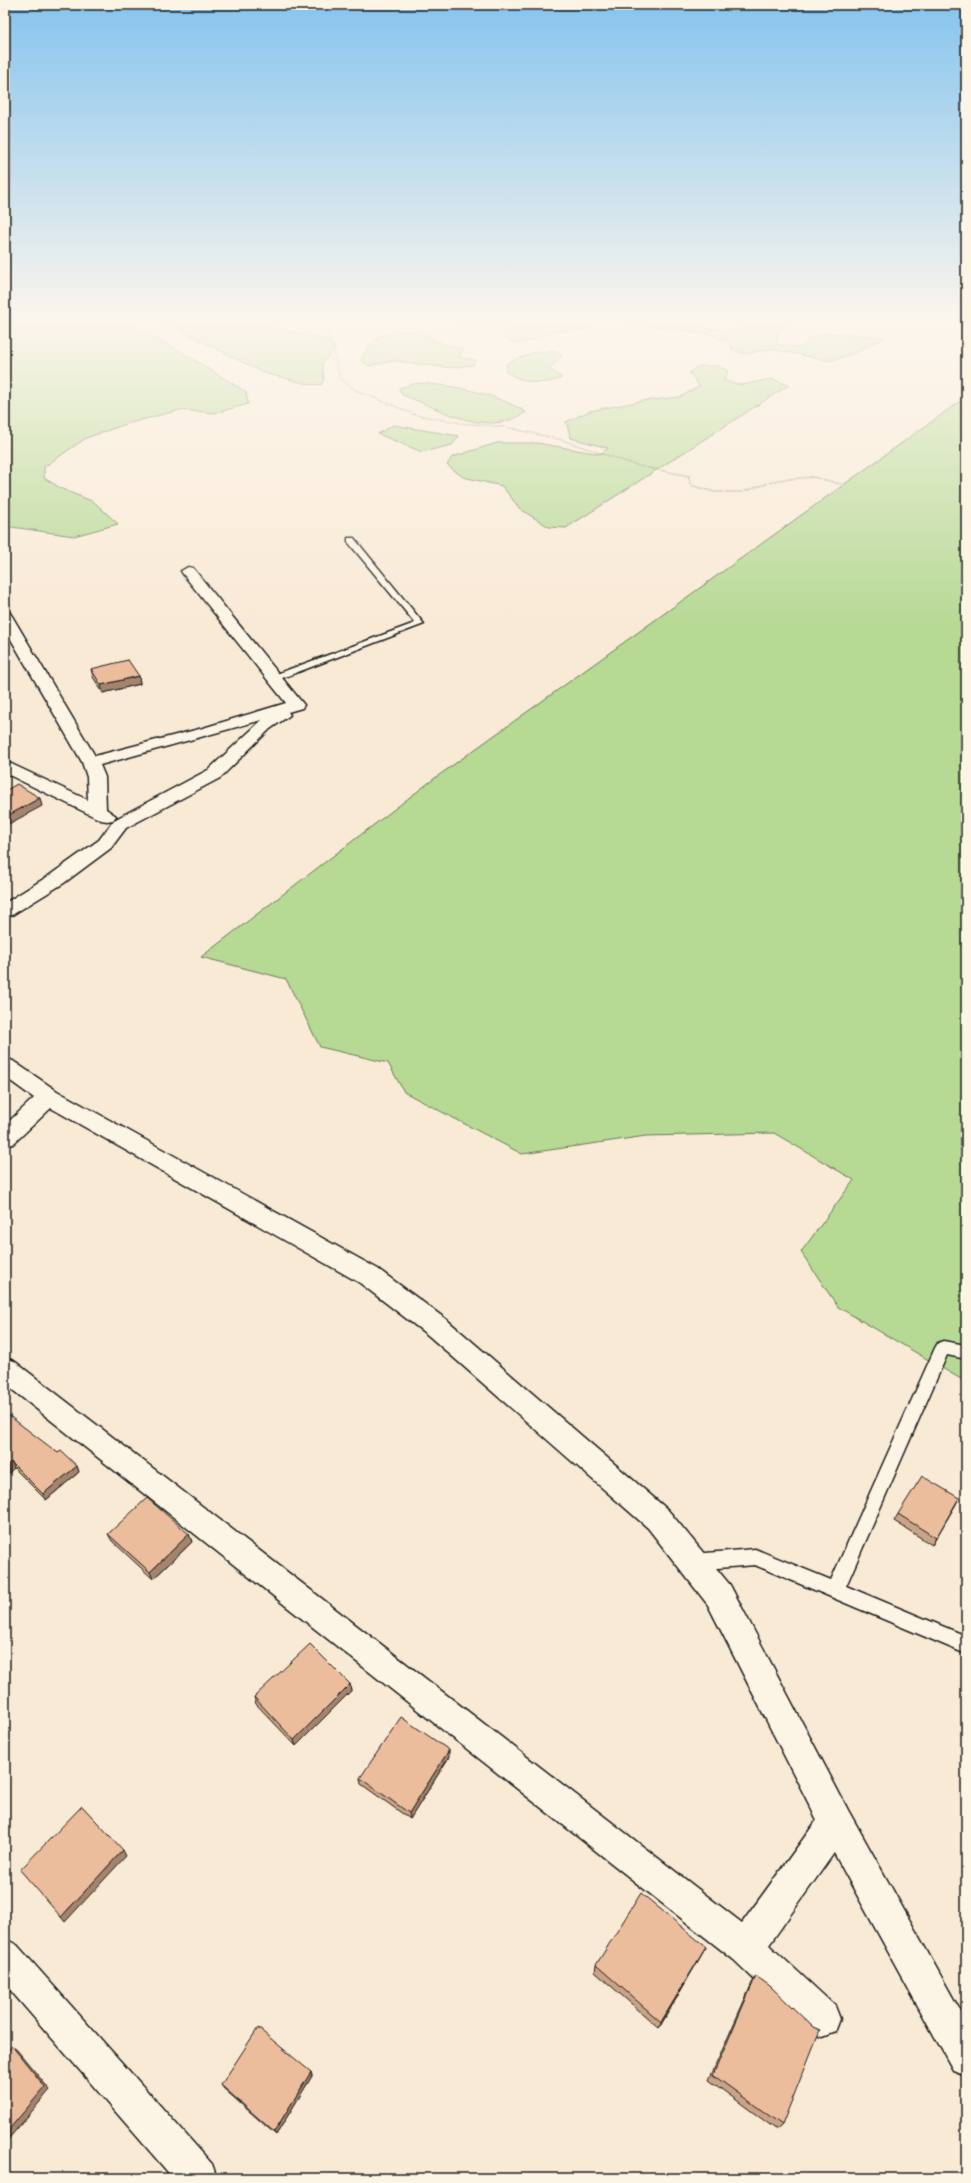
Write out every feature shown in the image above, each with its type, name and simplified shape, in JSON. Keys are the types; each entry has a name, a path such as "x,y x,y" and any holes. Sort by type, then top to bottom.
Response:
{"street":[{"path":"188,571 296,705"},
{"path":"5,616 90,762 96,777 97,810"},
{"path":"90,762 209,731 296,705"},
{"path":"5,911 57,879 105,844 120,824 214,774 264,726 296,705"},
{"path":"5,766 97,810 120,824"},
{"path":"5,1066 49,1097 369,1276 438,1328 658,1519 719,1595 836,1822 966,2057"},
{"path":"5,1138 49,1097"},
{"path":"5,1369 746,1948 822,2019"},
{"path":"746,1948 836,1822"},
{"path":"5,1957 198,2178"}],"lane":[{"path":"274,678 420,624 351,540"},
{"path":"835,1590 943,1348 966,1352"},
{"path":"692,1562 755,1557 966,1645"}],"path":[{"path":"460,423 506,427 562,440 639,466 689,476 690,485 714,492 742,492 778,480 813,477 841,484"}],"green space":[{"path":"5,423 130,423 86,438 44,467 44,478 62,489 94,502 118,524 74,536 5,526"},
{"path":"566,423 730,423 566,528 549,527 520,509 502,486 463,477 447,465 452,457 497,443 537,443 600,454 608,448 571,438"},
{"path":"930,423 966,423 966,1382 838,1307 801,1252 854,1180 774,1133 646,1136 522,1154 404,1092 388,1063 320,1047 286,979 201,957 435,778"},
{"path":"393,425 459,436 452,445 422,452 378,434"}],"building":[{"path":"128,660 139,676 101,685 91,669"},
{"path":"17,784 40,798 5,817 5,791"},
{"path":"8,1415 58,1453 61,1451 77,1466 43,1494 11,1462 5,1467 5,1418"},
{"path":"922,1476 959,1498 936,1538 898,1514"},
{"path":"147,1498 189,1534 150,1572 108,1534"},
{"path":"310,1644 350,1684 294,1740 254,1697"},
{"path":"401,1717 449,1750 409,1813 360,1778"},
{"path":"82,1806 123,1850 61,1917 20,1870"},
{"path":"641,1893 706,1947 661,2022 596,1965"},
{"path":"756,1976 770,1986 813,2027 820,2030 782,2125 713,2075"},
{"path":"258,2028 311,2072 274,2132 221,2085"},
{"path":"12,2046 45,2087 5,2134 5,2054"}]}
